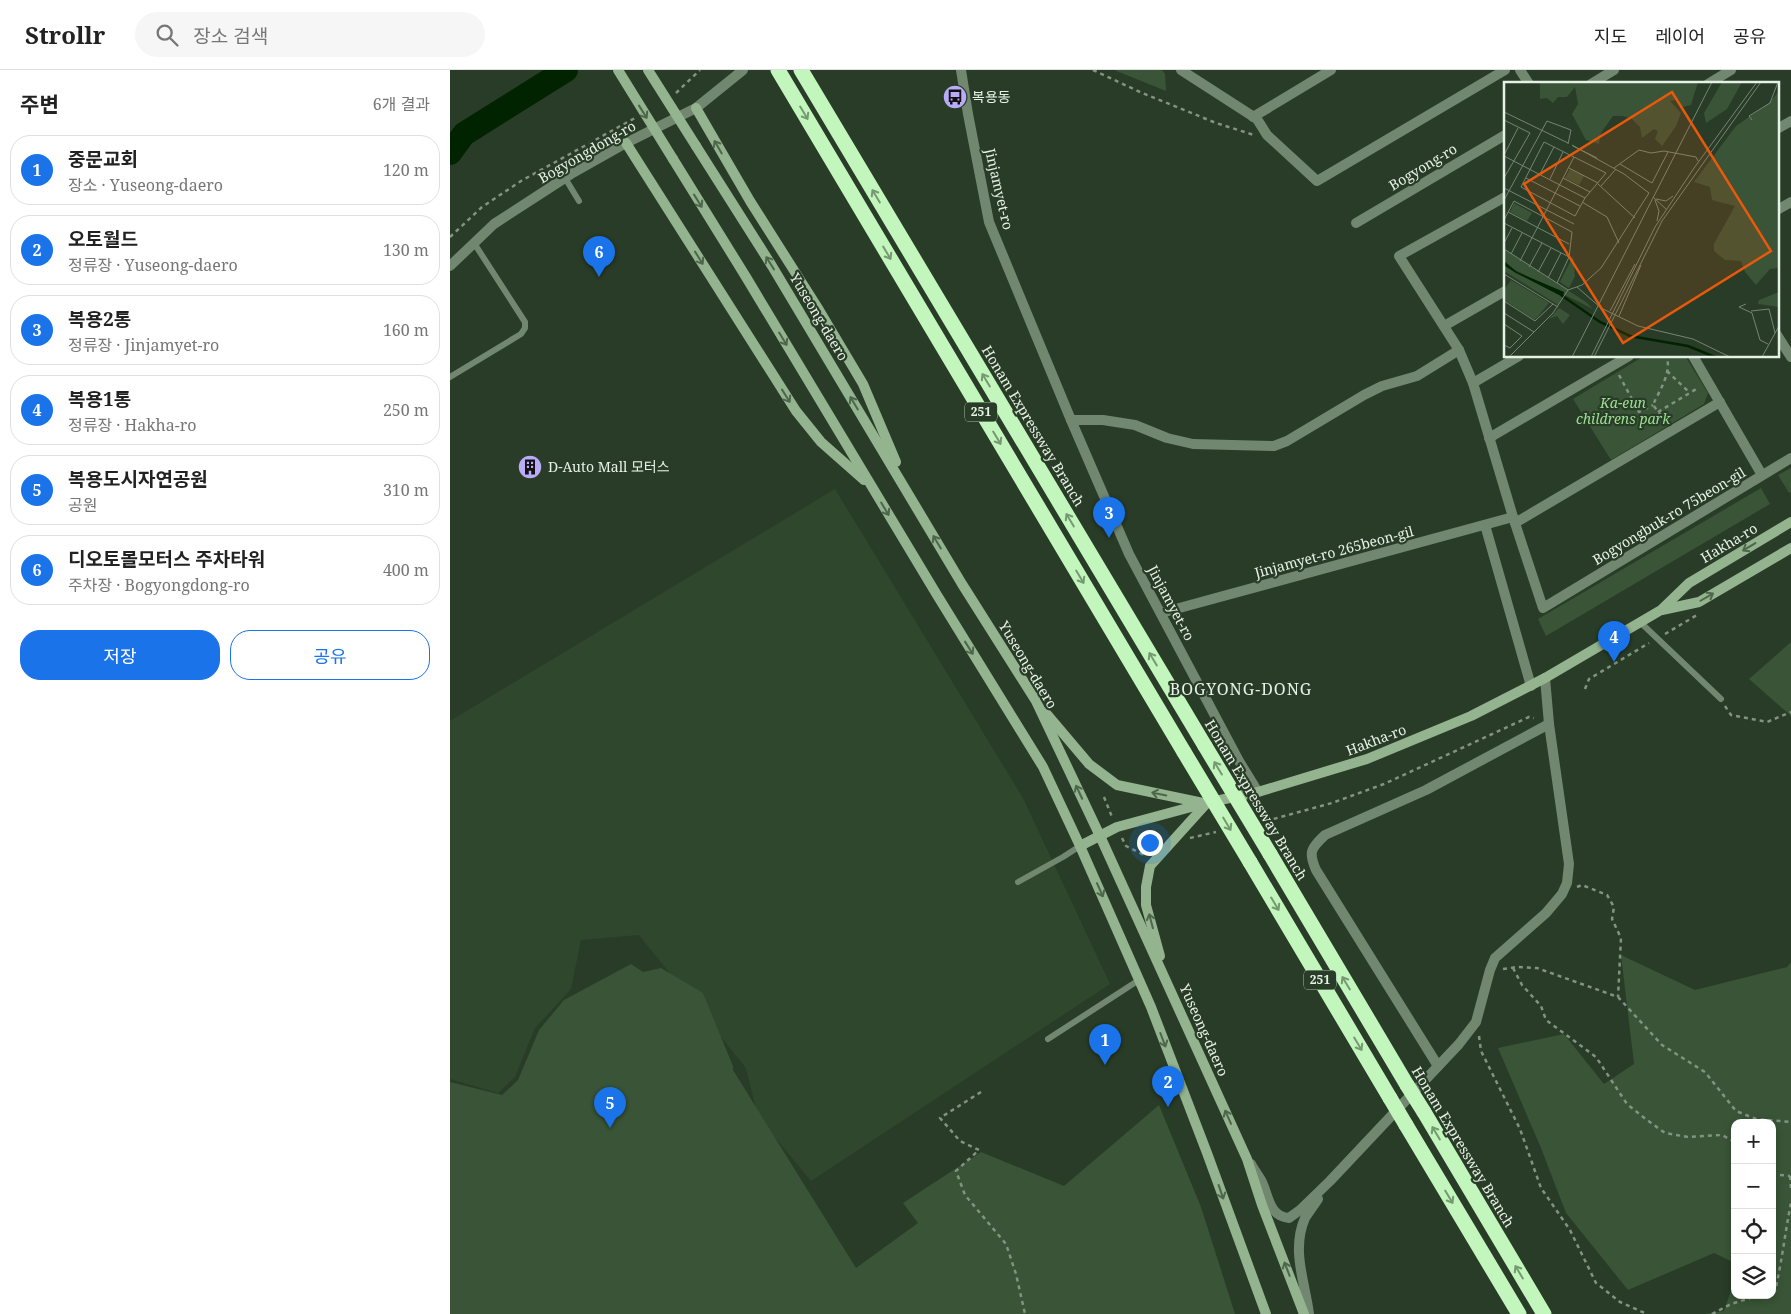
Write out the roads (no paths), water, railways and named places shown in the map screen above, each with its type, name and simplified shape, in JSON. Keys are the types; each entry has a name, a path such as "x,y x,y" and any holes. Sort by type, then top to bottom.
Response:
{"highway":[{"name":"Honam Expressway Branch","path":"801,70 1544,1314"},
{"name":"251","path":"778,71 1519,1314"}],"street":[{"path":"618,70 746,277 1043,767 1139,980 1207,1153 1266,1314"},
{"name":"Yuseong-daero","path":"648,70 772,266 1036,702 1169,985 1247,1159 1262,1205 1304,1314"},
{"name":"Bogyongdong-ro","path":"450,266 494,224 565,178 626,143 696,108 743,70"},
{"name":"Jinjamyet-ro","path":"961,70 989,222 1129,554 1239,761 1258,792"},
{"path":"1181,70 1257,119 1267,135 1317,181 1505,70"},
{"path":"1253,117 1331,70"},
{"path":"1520,70 1527,82"},
{"path":"1594,82 1614,70"},
{"path":"1711,82 1731,70"},
{"path":"696,108 750,201 863,384 910,495"},
{"path":"1778,128 1791,121"},
{"name":"Bogyong-ro","path":"1356,222 1504,135"},
{"path":"626,143 796,411 821,442 871,486"},
{"path":"1504,198 1399,256 1459,350 1473,383 1514,520 1720,402"},
{"path":"1778,210 1791,203"},
{"path":"1444,326 1504,291"},
{"path":"1778,337 1791,357"},
{"path":"1071,420 1103,420 1135,424 1167,438 1193,444 1274,446 1287,441 1364,395 1382,386 1417,376 1459,350"},
{"path":"1473,383 1515,358"},
{"path":"1489,438 1626,358"},
{"name":"Bogyongbuk-ro 75beon-gil","path":"1514,520 1543,608 1762,475 1694,358"},
{"path":"1762,475 1791,458"},
{"name":"Jinjamyet-ro 265beon-gil","path":"1161,613 1485,525 1514,520"},
{"name":"Hakha-ro","path":"1080,846 1117,827 1206,803 1258,792 1367,759 1471,716 1531,686 1661,610 1688,583 1791,522"},
{"path":"1485,525 1531,686"},
{"name":"Hakha-ro","path":"1661,610 1699,602 1791,548"},
{"path":"1247,1159 1262,1182 1269,1202 1282,1217 1289,1218 1300,1210 1330,1182 1459,1044 1476,1022 1495,958 1546,913 1562,894 1567,883 1569,864 1549,724 1545,678"},
{"path":"1036,702 1089,764 1117,785 1206,803"},
{"path":"1438,1066 1316,870 1311,858 1312,851 1317,842 1325,835 1426,790 1549,724"},
{"path":"1169,985 1146,905 1146,886 1150,866 1206,803"},
{"path":"1309,1314 1298,1255 1300,1237 1306,1218 1330,1182"}],"lane":[{"path":"565,178 579,201"},
{"path":"450,377 521,334 525,328 524,322 474,243"},
{"path":"1640,622 1721,698"},
{"path":"1018,882 1080,846"},
{"path":"1048,1039 1139,980"}],"waterway":[{"path":"450,153 464,134 566,70"}],"place":[{"name":"복용동","path":"955,97"},
{"name":"디오토몰모터스 주차타워","path":"599,277"},
{"name":"D-Auto Mall 모터스","path":"530,467"},
{"name":"복용2통","path":"1109,538"},
{"name":"복용1통","path":"1614,662"},
{"name":"중문교회","path":"1105,1065"},
{"name":"오토월드","path":"1168,1107"},
{"name":"복용도시자연공원","path":"610,1128"}],"district":[{"name":"BOGYONG-DONG","path":"1241,689"}],"park label":[{"name":"Ka-eun childrens park","path":"1623,412"}]}
